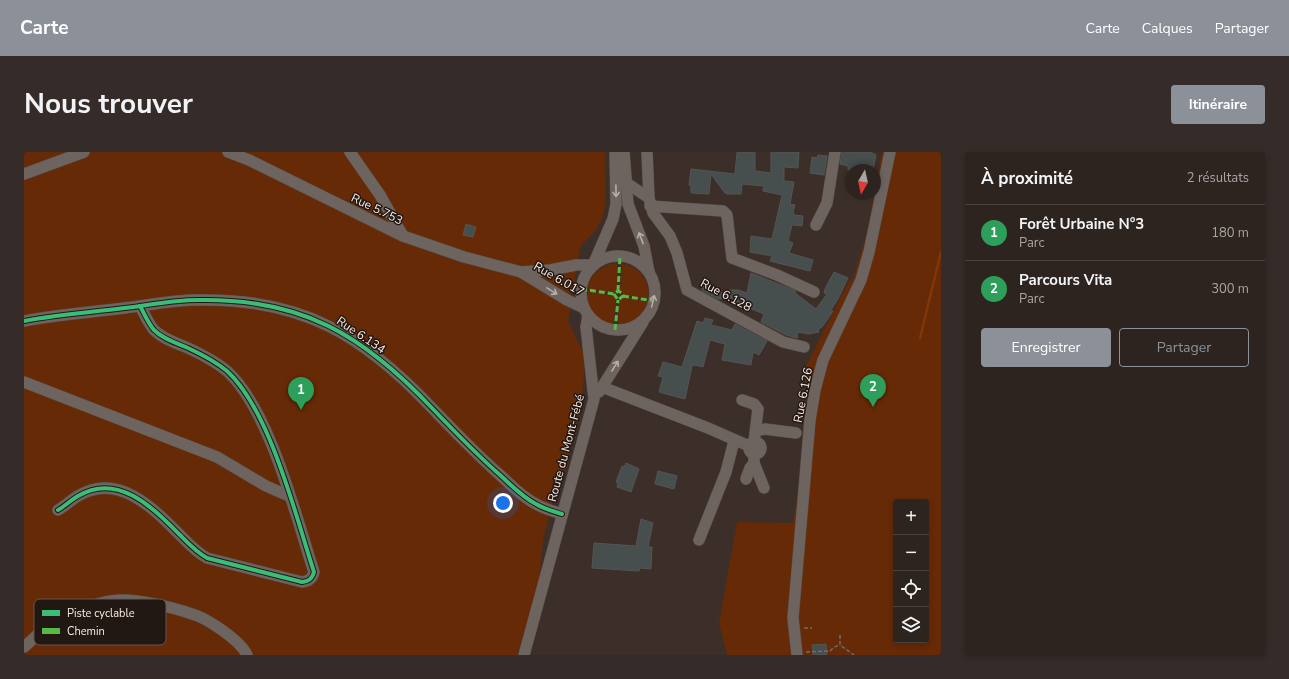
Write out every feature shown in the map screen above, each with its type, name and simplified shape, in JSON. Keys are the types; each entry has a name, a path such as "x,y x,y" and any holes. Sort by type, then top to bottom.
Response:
{"street":[{"path":"24,174 84,152"},
{"name":"Rue 5.753","path":"228,152 249,160 402,236 464,257 521,272"},
{"path":"350,152 380,195 402,236"},
{"path":"593,265 613,219 616,204 615,152"},
{"path":"594,399 650,310 654,296 653,282 649,273 644,246 628,204 625,182 624,152"},
{"path":"647,152 649,202 725,213 732,258 777,275 814,292"},
{"path":"816,225 827,203 834,152"},
{"name":"Rue 6.126","path":"797,655 793,618 810,420 815,390 823,360 861,280 874,237 890,152"},
{"name":"Rue 6.128","path":"625,182 649,202 670,236 677,253 687,290 783,342 804,347"},
{"name":"Rue 6.017","path":"586,311 581,298 581,288 585,276 593,265 608,257 620,256 641,264 649,273"},
{"name":"Rue 6.017","path":"521,272 550,270 576,265 593,265"},
{"name":"Rue 6.017","path":"521,272 586,311 600,325 615,330 626,329 636,325 645,318"},
{"name":"Rue 6.134","path":"24,321 198,300 234,301 274,307 304,314 328,324 355,341 392,368 477,455 516,490 536,504 562,514"},
{"path":"58,510 79,495 92,490 115,489 133,496 150,506 197,552 207,558 302,582 309,581 313,577 314,572 268,437 251,403 238,384 226,371 208,358 160,335 152,328 140,306"},
{"name":"Route du Mont-Fébé","path":"524,655 594,399 586,327 586,311"},
{"path":"24,382 217,457 266,486 289,496"},
{"path":"602,387 708,428 734,441 753,447"},
{"path":"742,400 754,404 758,409 750,468 746,479"},
{"path":"764,488 753,447 765,429 796,433"},
{"path":"699,540 726,472 734,441"},
{"path":"166,608 200,617 240,644 247,655"},
{"path":"24,648 34,639"}],"path":[{"path":"840,636 840,645"},
{"path":"806,655 806,652 830,651 834,647 840,645"},
{"path":"840,645 854,655"}],"shaded area":[{"path":"24,152 605,152 606,201 603,217 596,230 580,247 568,321 583,352 585,365 582,396 564,473 557,485 543,540 539,584 517,655 24,655"},
{"path":"882,152 941,152 941,655 727,655 719,623 737,522 793,523 801,475 803,426 808,391 806,377 803,377 807,364 848,283 853,278 866,237 873,200 881,200 881,164 880,164"},
{"path":"617,263 617,291 614,293 587,289 594,274 602,268"},
{"path":"622,264 634,268 646,281 648,287 648,299 623,295 620,291"},
{"path":"586,291 614,296 616,299 613,325 602,321 593,313 586,297"},
{"path":"622,297 648,302 640,315 628,323 618,325 619,300"}],"building":[{"path":"737,152 755,152 755,171 771,173 771,152 799,152 798,168 784,167 784,181 794,182 790,204 795,205 793,212 794,215 803,216 802,226 792,225 788,241 793,243 789,253 813,260 810,271 770,261 772,256 750,252 751,236 772,239 782,195 763,191 764,186 742,184 741,194 727,194 711,174 709,194 691,193 691,186 689,185 691,169 735,174"},
{"path":"842,152 870,152 876,155 874,164 845,164 845,165 840,164"},
{"path":"818,155 827,156 824,175 810,173 812,157 817,158"},
{"path":"466,224 476,227 473,237 463,235"},
{"path":"834,272 848,278 831,310 833,311 823,326 818,330 819,332 808,334 798,332 797,338 786,335 761,322 764,314 749,308 748,310 740,307 741,305 733,302 735,298 718,299 703,291 701,283 729,296 729,290 738,290 747,293 751,273 796,291 795,293 816,309 827,294 824,293 825,289"},
{"path":"705,318 713,320 711,325 732,330 735,324 767,341 759,355 753,352 751,365 722,360 725,344 710,340 703,367 695,365 692,366 685,399 659,392 663,377 658,376 663,362 682,367 697,321 703,323"},
{"path":"626,463 639,469 631,492 617,487 618,483 616,482 622,466 624,467"},
{"path":"658,471 677,476 674,489 655,484"},
{"path":"641,519 653,523 648,547 652,547 651,569 640,568 639,571 592,568 594,543 636,546"},
{"path":"826,644 827,655 813,655 812,645"}],"waterway":[{"path":"920,338 941,252"}],"marked path":[{"path":"618,291 620,256"},
{"path":"581,289 614,294 618,291 622,293 623,296 618,300 614,294"},
{"path":"623,296 654,301"},
{"path":"615,330 618,300"}],"cycle path":[{"path":"24,321 61,315 189,300 235,301 269,306 300,314 328,326 355,341 381,360 406,382 474,451 517,491 539,506 562,514"},
{"path":"58,510 78,496 93,490 107,488 121,491 134,496 146,504 192,547 207,558 302,582 310,579 314,572 290,495 269,437 256,411 242,389 227,371 218,364 161,336 154,330 140,306"}],"place":[{"name":"Parcours Vita","path":"873,407"},
{"name":"Forêt Urbaine N°3","path":"301,410"}]}
